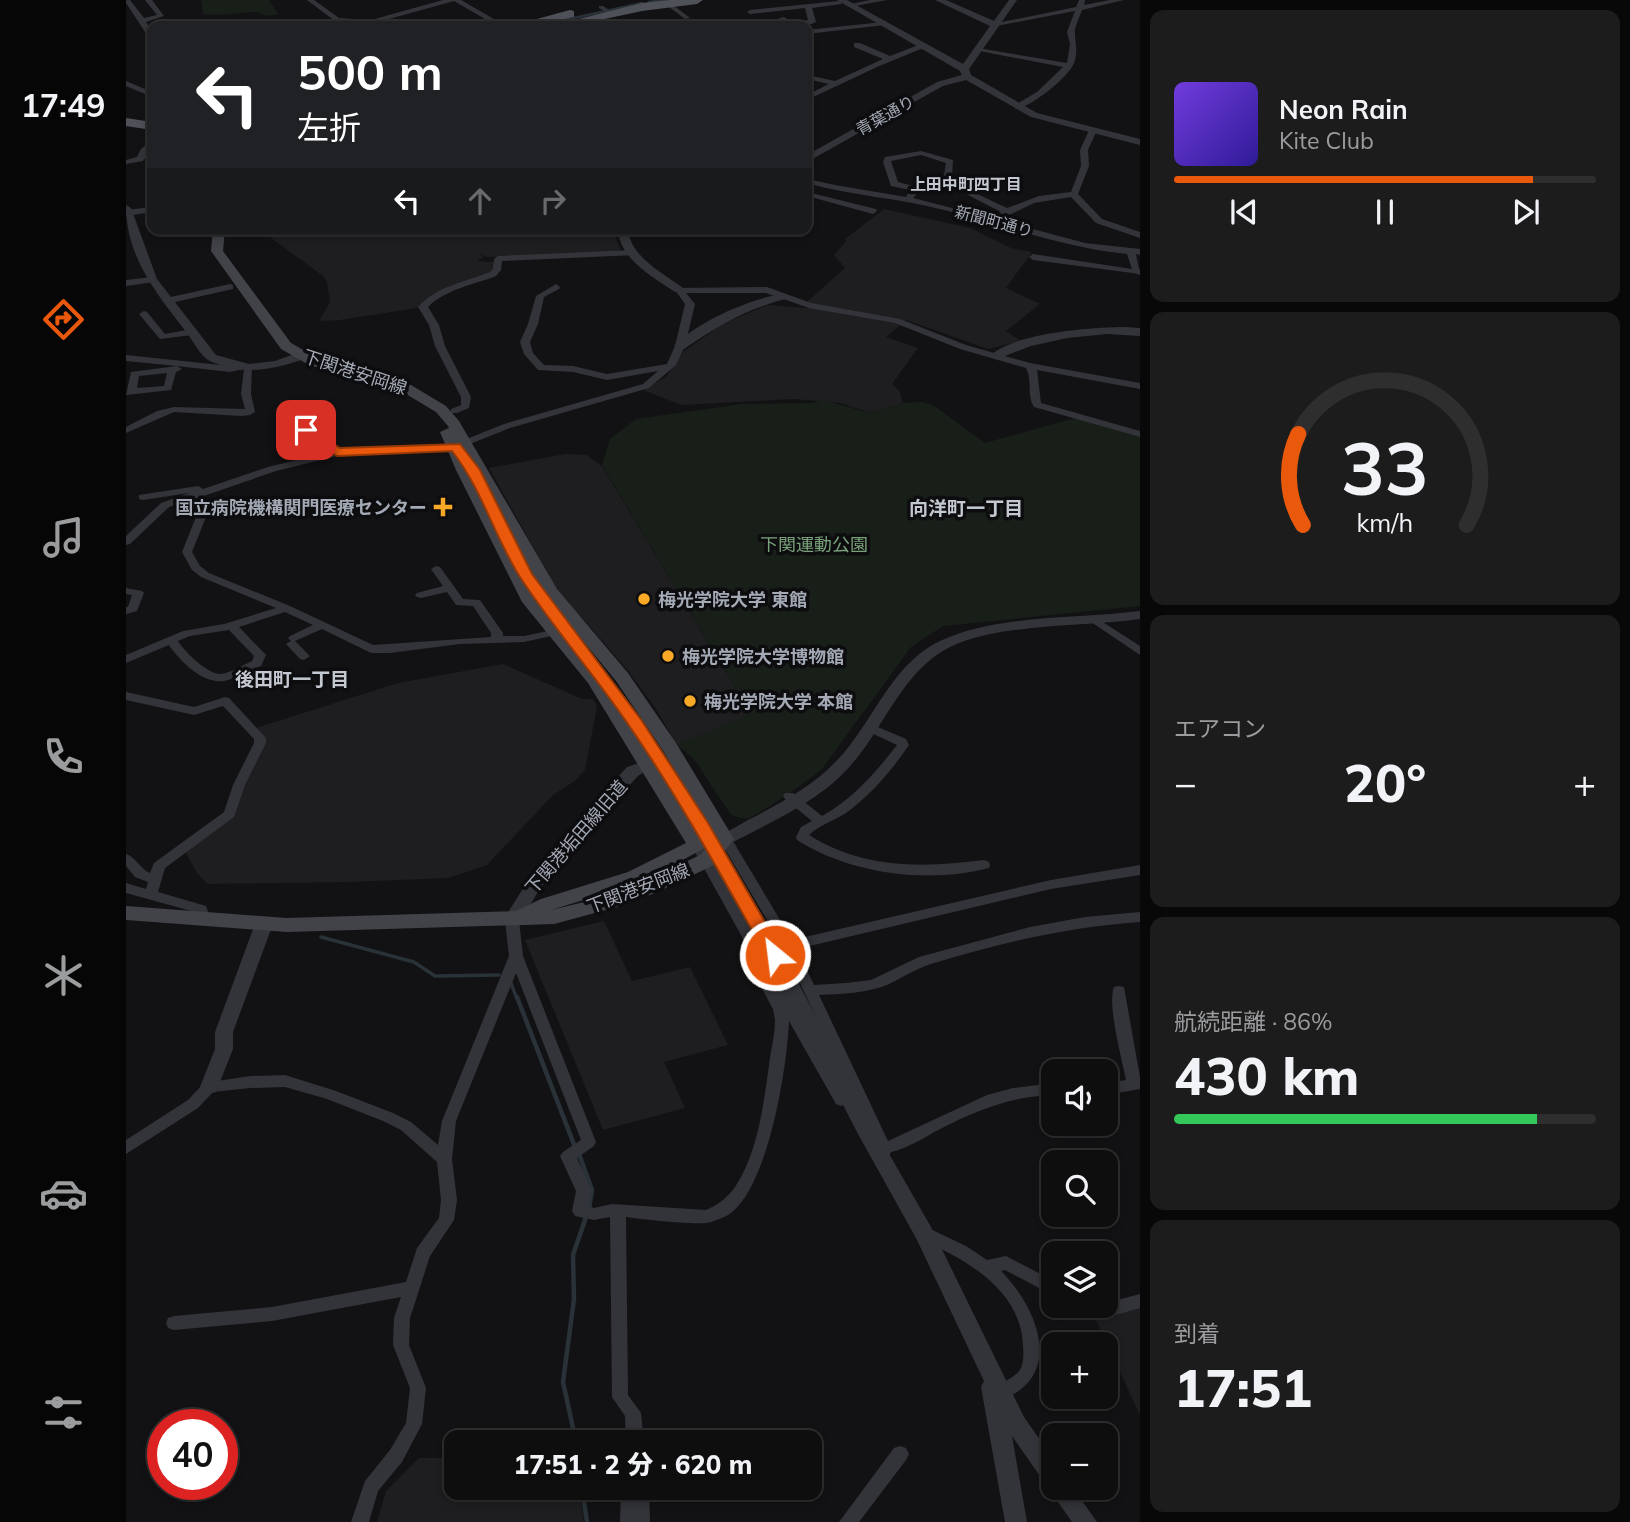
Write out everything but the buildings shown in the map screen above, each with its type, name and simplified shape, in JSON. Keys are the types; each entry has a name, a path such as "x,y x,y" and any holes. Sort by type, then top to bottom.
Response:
{"main road":[{"path":"571,21 638,0"},
{"path":"543,21 605,9 697,0"},
{"path":"126,122 147,125"},
{"path":"126,128 147,132"},
{"name":"下関港安岡線","path":"207,235 205,253 271,346 295,358"},
{"name":"下関港安岡線","path":"126,913 264,924 554,918 610,902 725,839 670,747 622,677 550,591 461,447 445,427 410,399 351,378 306,368 278,338 217,251 218,235"},
{"name":"下関港安岡線","path":"461,447 463,470 530,603 557,632 594,680 649,764 702,853"}],"street":[{"path":"127,0 147,28"},
{"path":"148,0 166,21"},
{"path":"376,21 454,0 493,21"},
{"path":"589,0 605,9"},
{"path":"750,12 884,0"},
{"path":"939,0 985,22 996,24 1081,4 1121,0"},
{"path":"965,73 1013,0"},
{"path":"316,1 337,20 344,21"},
{"path":"843,3 924,46 1038,117 1140,142"},
{"path":"1018,107 1040,94 1069,66 1074,44 1071,32 1081,4"},
{"path":"671,6 687,18"},
{"path":"808,6 812,21"},
{"path":"142,20 161,16"},
{"path":"812,29 883,24"},
{"path":"857,45 890,59"},
{"path":"812,94 924,46"},
{"path":"978,50 1069,66"},
{"name":"青葉通り","path":"812,156 940,84 965,73"},
{"path":"812,78 836,84"},
{"path":"126,83 147,93"},
{"path":"812,90 817,91"},
{"path":"1074,194 1085,166 1084,150 1093,130"},
{"path":"140,159 147,147"},
{"path":"908,200 922,182 948,177 950,162 921,153 888,159 894,184 915,189"},
{"path":"126,162 140,159 147,162"},
{"name":"新聞町通り","path":"812,182 908,200 1085,246 1135,251"},
{"path":"977,184 970,194 1006,211"},
{"path":"992,221 1006,211 1050,194 1074,194"},
{"path":"1074,194 1081,205 1099,221 1140,235"},
{"path":"812,195 873,211"},
{"path":"147,211 127,213 152,280 212,358 245,368"},
{"path":"126,542 164,505 272,468 337,453 461,447 507,426 637,389 655,380 670,366 680,346 690,304 679,290 633,253 622,235"},
{"path":"1033,257 1139,272 1135,251"},
{"path":"454,411 466,406 466,397 440,346 434,325 425,314 423,307 426,303 450,290 491,276 497,270 498,259 633,253"},
{"path":"126,283 152,280"},
{"path":"166,301 230,287"},
{"path":"556,287 540,296 525,342 529,354 541,368 573,369 607,377 670,366"},
{"path":"679,290 767,290 818,307 897,321 963,347 1029,366 1140,386"},
{"path":"680,346 713,323 782,297"},
{"path":"144,314 163,337 192,332"},
{"path":"997,355 1011,348 1051,339 1112,330 1140,332"},
{"path":"126,358 245,368 295,358"},
{"path":"172,370 168,388 129,392 134,374 172,370 187,365"},
{"path":"1029,366 1035,375 1034,400 1037,405 1140,434"},
{"path":"126,430 170,410 233,414 250,412 245,368"},
{"path":"295,410 282,421 283,425 306,430 337,453"},
{"path":"461,447 525,574 637,724 699,823 779,976 924,1233 1016,1424 1041,1460"},
{"path":"143,497 223,486"},
{"path":"189,498 201,517 187,548 188,557 196,568 217,580 377,650 524,639 557,632"},
{"path":"436,569 460,603 476,602 498,633 497,639"},
{"path":"421,595 449,588"},
{"path":"126,591 138,593 133,609 126,611"},
{"path":"126,660 191,631 231,625 286,608"},
{"path":"900,1192 883,1148 811,990 789,946 725,839 819,786 845,763 908,674 928,654 944,644 991,631 1098,622 1140,615"},
{"path":"1098,622 1140,651"},
{"path":"172,639 175,646 208,677 217,678 257,663 260,655 231,625"},
{"path":"304,656 293,641 323,625"},
{"path":"126,696 194,711 225,701 260,738 239,785 230,814 170,856 156,870 150,894"},
{"path":"871,728 896,738 903,745 868,789 819,820 805,831 802,837 826,852 849,860 915,869 984,865"},
{"name":"下関港垢田線旧道","path":"512,920 524,896 633,771 649,764"},
{"path":"789,796 819,820"},
{"path":"702,853 779,976"},
{"path":"126,858 140,874 153,879"},
{"path":"789,946 880,928 1001,896 1140,870"},
{"path":"126,888 201,909 204,920"},
{"path":"811,990 869,985 907,966 1033,933 1090,922 1140,917"},
{"path":"512,920 516,956 589,1142 575,1150 584,1192 580,1211 589,1213 618,1211 706,1217 719,1214 727,1208 757,1158 772,1100 782,1016 768,987 779,976"},
{"path":"126,1148 193,1104 209,1087 224,1049 224,1032 264,924"},
{"path":"360,1522 371,1487 396,1457 414,1424 418,1388 401,1345 402,1318 423,1253 446,1220 449,1200 443,1159 454,1106 516,956"},
{"path":"1118,1087 1137,1084 1119,1004 1119,991"},
{"path":"209,1087 250,1082 285,1082 331,1095 406,1126 443,1159"},
{"path":"883,1148 897,1145 999,1099 1041,1090"},
{"path":"618,1211 621,1397 633,1413 634,1430"},
{"path":"924,1233 985,1267 1015,1295 1031,1330 1031,1369 1024,1380 1001,1393"},
{"path":"985,1267 999,1262 1006,1263 1041,1282"},
{"path":"174,1323 271,1314 410,1288"},
{"path":"1118,1306 1140,1301"},
{"path":"988,1367 1016,1522"},
{"path":"848,1522 900,1454"},
{"path":"629,1500 629,1522"},
{"path":"641,1500 641,1522"},
{"path":"1069,1500 1086,1522"}],"shaded area":[{"path":"884,209 970,228 1011,248 1032,252 1006,288 1040,304 1006,331 1021,341 988,349 906,320 886,337 918,348 892,384 899,390 903,403 871,413 840,403 794,399 681,405 643,390 667,376 683,352 723,324 767,305 807,308 808,301 845,268 834,255 847,240 845,239"},
{"path":"267,235 615,235 621,250 601,255 487,257 478,253 484,257 477,261 495,262 493,272 438,293 417,308 340,320 319,321 330,302 327,282 323,276"},
{"path":"565,454 586,455 602,466 751,714 677,745 654,706 629,672 584,620 563,601 489,468"},
{"path":"503,664 582,699 593,699 597,706 585,770 575,781 553,795 487,865 448,878 350,882 207,884 197,873 185,851 233,814 262,743 256,728 398,683"},
{"path":"604,921 632,981 690,967 728,1045 664,1062 685,1108 603,1130 525,940"},
{"path":"1140,1306 1140,1415 1118,1368 1118,1332 1101,1332 1095,1318 1118,1318 1118,1311"},
{"path":"419,1458 444,1458 444,1500 581,1500 584,1522 377,1522 386,1491"}],"green space":[{"path":"201,0 269,0 278,14 203,14"},
{"name":"下関運動公園","path":"822,400 871,413 903,403 922,402 933,405 985,443 1075,418 1140,437 1140,606 943,626 911,647 822,769 763,810 748,818 740,818 731,815 694,759 677,745 751,714 602,465 610,439 636,419 742,404 814,403"}],"waterway":[{"path":"649,2 665,0"},
{"path":"561,21 642,3"},
{"path":"321,937 414,962 435,976 499,975"},
{"path":"511,983 517,999"},
{"path":"517,997 575,1147"},
{"path":"579,1154 592,1190 589,1209"},
{"path":"573,1430 563,1382 574,1299 573,1255 586,1217"},
{"path":"584,1500 587,1522"}],"place":[{"name":"国立病院機構関門医療センター","path":"443,507"},
{"name":"梅光学院大学 東館","path":"644,599"},
{"name":"梅光学院大学博物館","path":"668,656"},
{"name":"梅光学院大学 本館","path":"690,701"}],"district":[{"name":"上田中町四丁目","path":"966,184"},
{"name":"向洋町一丁目","path":"966,508"},
{"name":"後田町一丁目","path":"292,679"}],"route":[{"path":"306,430 337,453 349,450 455,447 473,470 525,574 637,724 699,823 775,955"}]}
